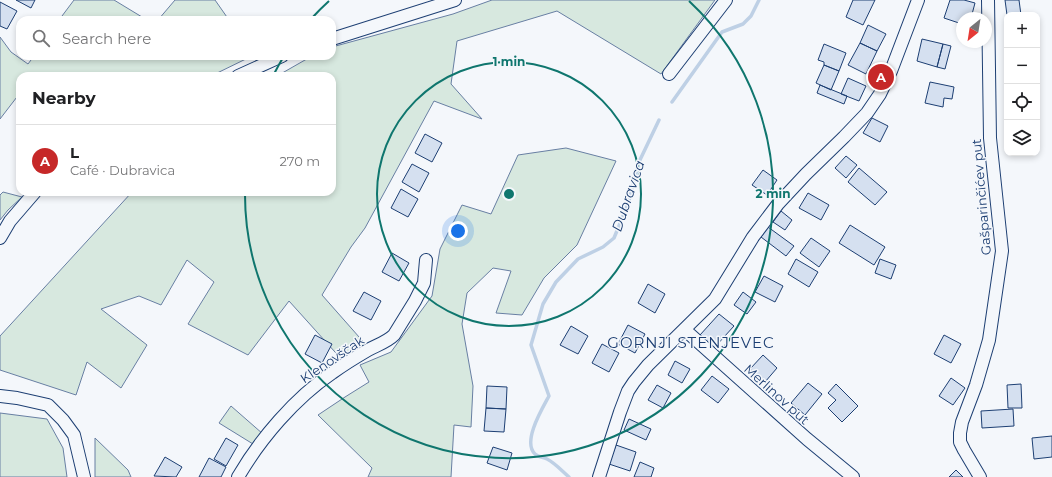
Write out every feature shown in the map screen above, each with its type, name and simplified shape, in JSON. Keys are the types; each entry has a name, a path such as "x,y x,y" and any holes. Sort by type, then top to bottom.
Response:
{"street":[{"path":"669,74 726,0"},
{"path":"599,477 628,391 648,365 715,299 750,242 770,213 860,121 876,100 891,71 918,0"},
{"name":"Gašparinčićev put","path":"980,477 960,442 960,432 989,340 1002,251 990,138 988,0"},
{"path":"336,38 448,1"},
{"path":"247,72 273,60"},
{"path":"0,238 10,221 32,196"},
{"name":"Klenovščak","path":"238,477 250,456 297,401 331,374 368,350 390,339 394,335 424,283 426,260"},
{"name":"Merlinov put","path":"685,330 807,439 853,477"},
{"path":"0,396 48,405 63,420 74,436 84,477"}],"shaded area":[{"path":"74,0 114,0 140,16 62,16"},
{"path":"175,0 215,0 226,16 161,16"},
{"path":"492,0 715,0 661,74 557,11 457,41 451,84 482,119 434,101 365,228 351,247 322,295 367,346 344,362 289,301 248,355 188,324 214,282 187,260 161,305 139,296 101,309 147,345 121,388 87,362 76,395 0,370 0,336 128,196 336,196 336,72 284,72 305,60 336,60 336,46 453,14"},
{"path":"0,37 11,52 16,56 16,60 22,60 28,64 31,60 244,60 219,72 16,72 16,98 0,119"},
{"path":"566,148 616,161 577,245 544,278 522,315 496,313 511,271 493,268 467,293 462,324 473,386 471,427 454,425 451,477 368,477 372,468 318,415 369,382 360,365 391,352 432,296 440,249 462,205 491,214 518,155"},
{"path":"3,192 22,197 0,220 0,195"},
{"path":"231,406 263,434 253,444 219,423"},
{"path":"0,413 47,419 63,448 67,477 0,477"},
{"path":"95,438 128,470 131,477 95,477"}],"building":[{"path":"16,0 35,0 31,8"},
{"path":"853,0 875,0 863,25 846,17"},
{"path":"950,0 964,0 975,3 973,12 956,12 956,22 944,18"},
{"path":"1005,0 1019,0 1021,12 1007,12"},
{"path":"0,2 17,11 7,29 0,26"},
{"path":"868,25 886,34 877,51 860,43"},
{"path":"922,39 943,44 937,67 917,61"},
{"path":"860,43 877,51 866,74 848,65"},
{"path":"824,44 846,53 839,71 824,65 824,62 818,60"},
{"path":"943,44 951,46 945,69 937,67"},
{"path":"824,65 839,71 831,90 816,83"},
{"path":"848,78 866,86 859,101 841,94"},
{"path":"930,82 954,87 952,99 944,98 943,107 925,103"},
{"path":"820,85 847,96 844,104 817,93"},
{"path":"872,118 888,126 880,142 863,133"},
{"path":"425,134 442,143 432,162 415,153"},
{"path":"846,156 857,165 846,178 835,168"},
{"path":"412,164 429,173 419,192 402,182"},
{"path":"859,168 887,192 875,205 848,182"},
{"path":"763,170 777,180 767,195 752,185"},
{"path":"401,189 418,199 408,217 391,208"},
{"path":"808,193 829,205 821,220 799,208"},
{"path":"781,211 792,220 785,230 773,222"},
{"path":"850,225 885,247 874,265 839,243"},
{"path":"768,227 794,246 786,256 761,237"},
{"path":"811,238 830,251 819,267 800,253"},
{"path":"392,253 409,263 399,281 382,272"},
{"path":"796,259 818,272 809,287 788,274"},
{"path":"880,259 896,265 891,279 875,273"},
{"path":"764,276 783,286 775,302 755,292"},
{"path":"648,284 665,294 655,313 638,303"},
{"path":"364,292 381,301 371,320 353,311"},
{"path":"743,292 756,302 747,314 734,305"},
{"path":"719,314 734,326 714,348 700,335"},
{"path":"628,325 645,334 635,353 618,344"},
{"path":"571,326 588,336 578,354 560,345"},
{"path":"315,335 332,344 322,363 305,354"},
{"path":"944,335 961,344 951,363 934,354"},
{"path":"602,344 619,353 609,372 592,363"},
{"path":"763,355 777,368 765,382 750,369"},
{"path":"675,361 690,369 682,383 668,375"},
{"path":"712,376 729,389 718,403 701,390"},
{"path":"951,378 965,388 953,405 939,396"},
{"path":"808,383 822,394 805,415 791,403"},
{"path":"836,384 858,406 842,422 828,408 836,400 828,393"},
{"path":"1021,384 1022,408 1008,408 1007,385"},
{"path":"657,385 671,393 663,408 648,400"},
{"path":"487,386 507,387 506,409 486,408"},
{"path":"486,408 506,409 504,432 484,431"},
{"path":"1013,409 1014,426 982,428 981,411"},
{"path":"629,419 651,429 646,440 624,430"},
{"path":"1052,436 1052,457 1034,459 1032,438"},
{"path":"226,438 238,445 226,466 214,459"},
{"path":"616,445 636,452 630,471 609,464"},
{"path":"493,447 512,453 507,470 487,463"},
{"path":"165,457 182,467 176,477 154,476"},
{"path":"209,458 226,467 221,477 199,477"},
{"path":"640,462 654,468 651,477 634,477"},
{"path":"956,470 963,477 949,477"}],"waterway":[{"name":"Dubravica","path":"672,102 722,32 743,24 751,16 759,0"},
{"name":"Dubravica","path":"569,477 556,465 545,458 536,455 532,449 531,442 534,425 549,396 531,345 543,304 556,282 578,259 603,247 614,238 628,204 639,162 659,120"}],"place":[{"name":"L","path":"881,77"}],"district":[{"name":"GORNJI STENJEVEC","path":"691,342"}]}
